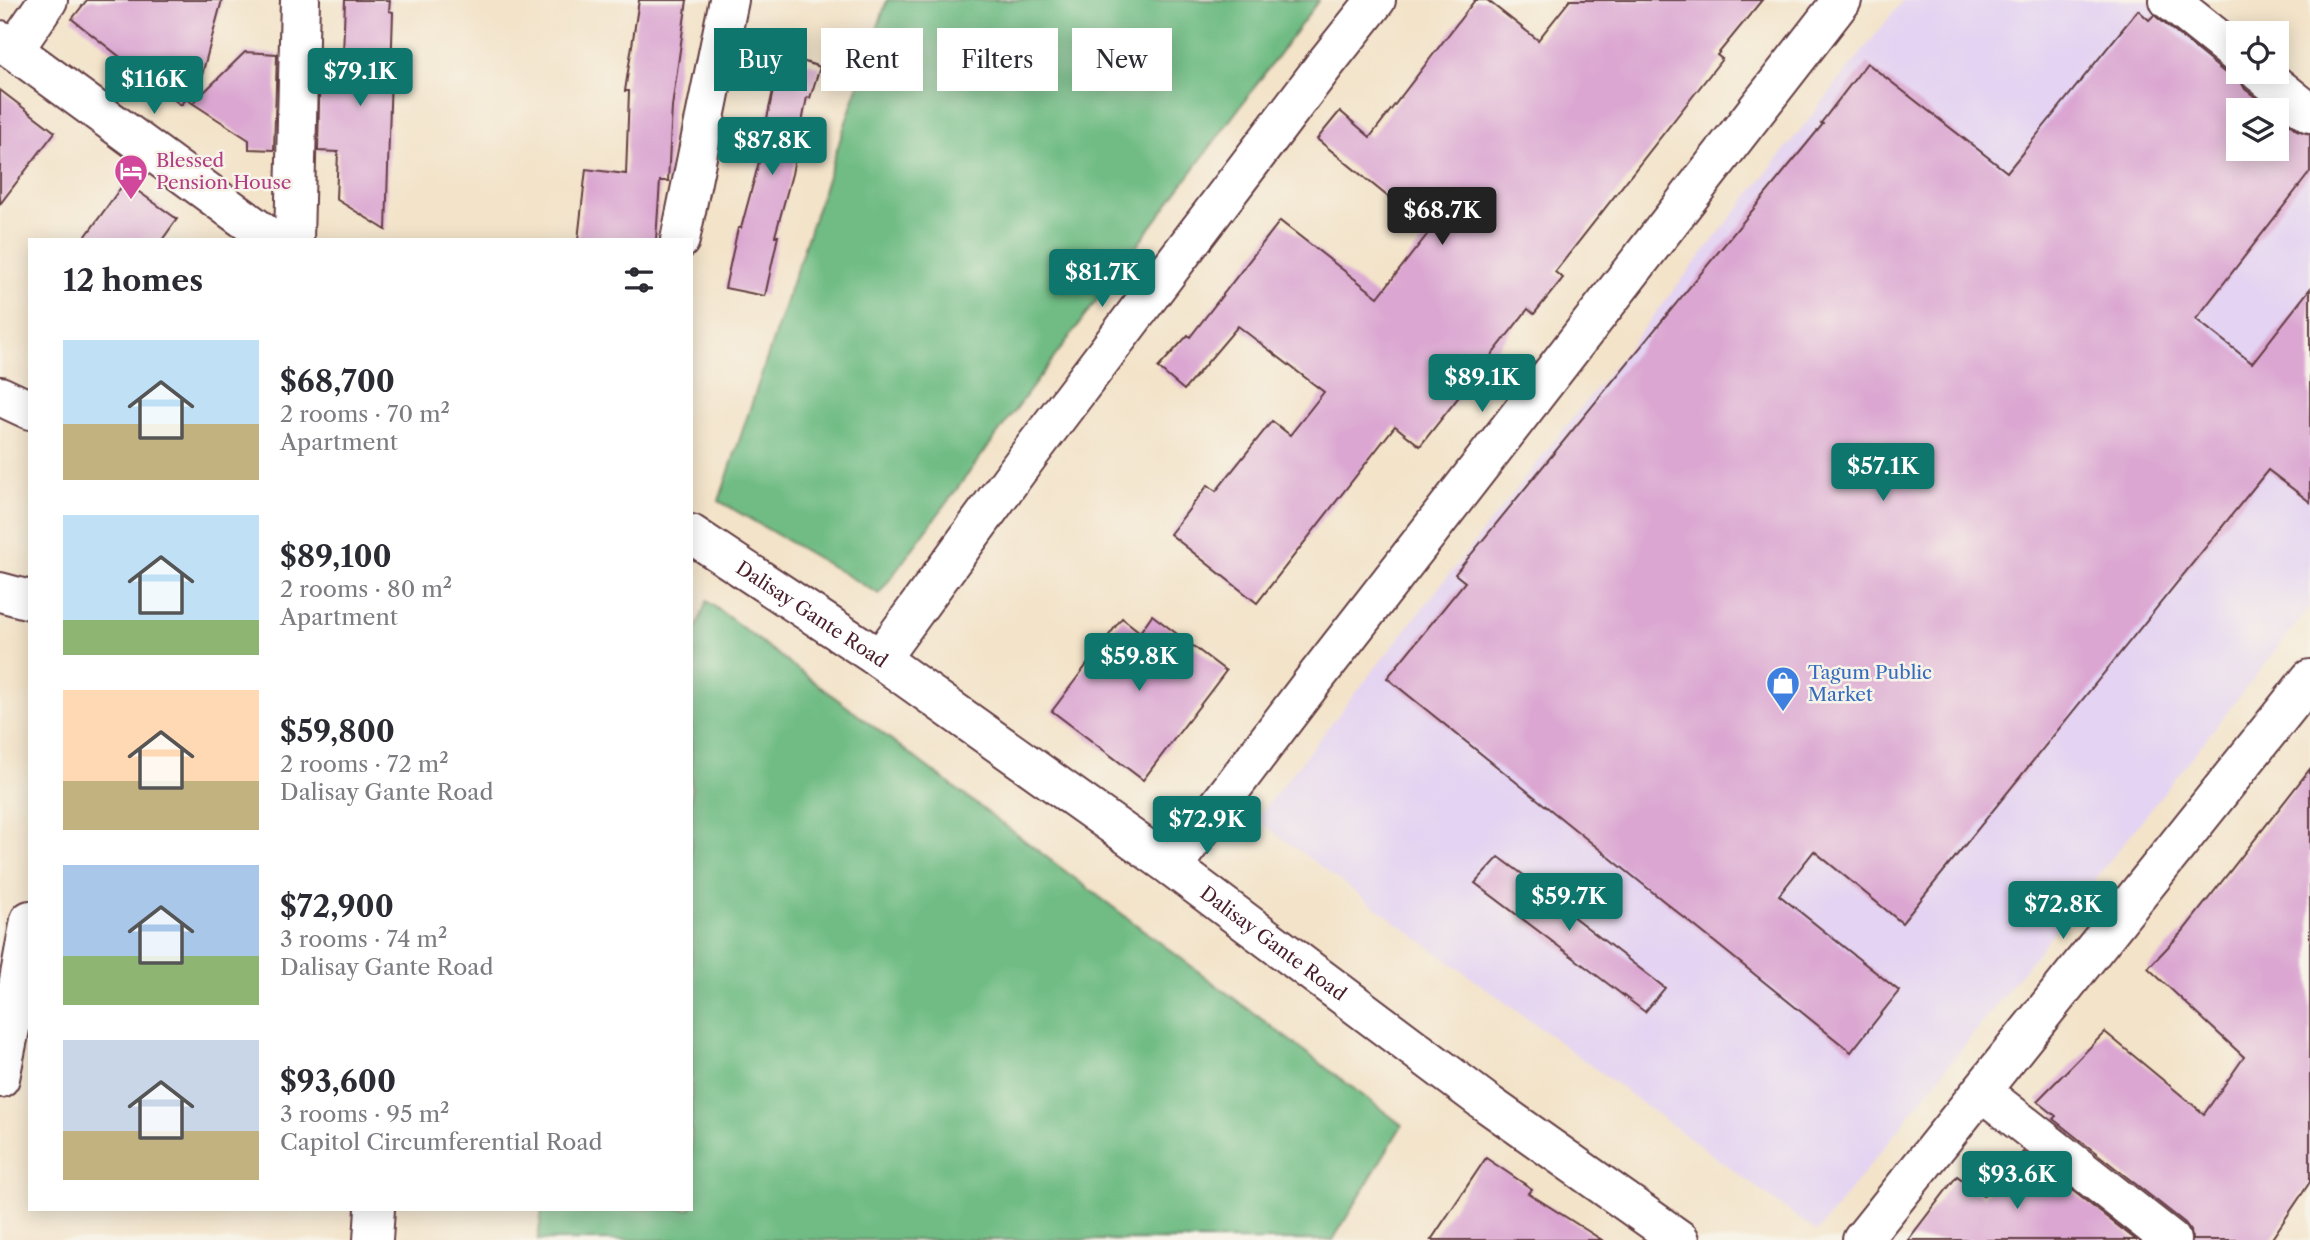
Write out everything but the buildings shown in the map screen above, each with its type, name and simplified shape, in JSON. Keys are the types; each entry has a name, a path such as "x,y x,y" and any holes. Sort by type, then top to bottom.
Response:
{"main road":[{"path":"48,0 7,45 270,238"},
{"path":"294,238 300,0"},
{"path":"680,238 729,0"},
{"path":"880,659 1045,435 1376,0"},
{"path":"1172,867 1312,681 1842,0"},
{"path":"2169,0 2226,45"},
{"path":"2274,84 2310,113"},
{"path":"0,396 28,409"},
{"name":"Dalisay Gante Road","path":"693,535 880,659 1172,867 1489,1104 1680,1240"},
{"path":"0,592 28,599"},
{"path":"1862,1240 2310,679"},
{"path":"0,1078 6,1014 28,928"},
{"path":"1981,1091 2171,1240"},
{"path":"373,1240 374,1211"}],"shaded area":[{"name":"Tagum Public Market","path":"1903,0 2147,0 2226,63 2226,84 2253,84 2271,98 2226,98 2226,161 2289,161 2289,112 2310,129 2310,607 1817,1232 1256,819"}],"green space":[{"path":"887,0 1319,0 879,594 719,501 856,91 923,91 923,28 878,28"},
{"path":"707,601 1402,1125 1333,1240 538,1240 542,1211 693,1211 693,636"}],"place":[{"name":"Blessed Pension House","path":"131,201"},
{"name":"Tagum Public Market","path":"1783,713"}]}
